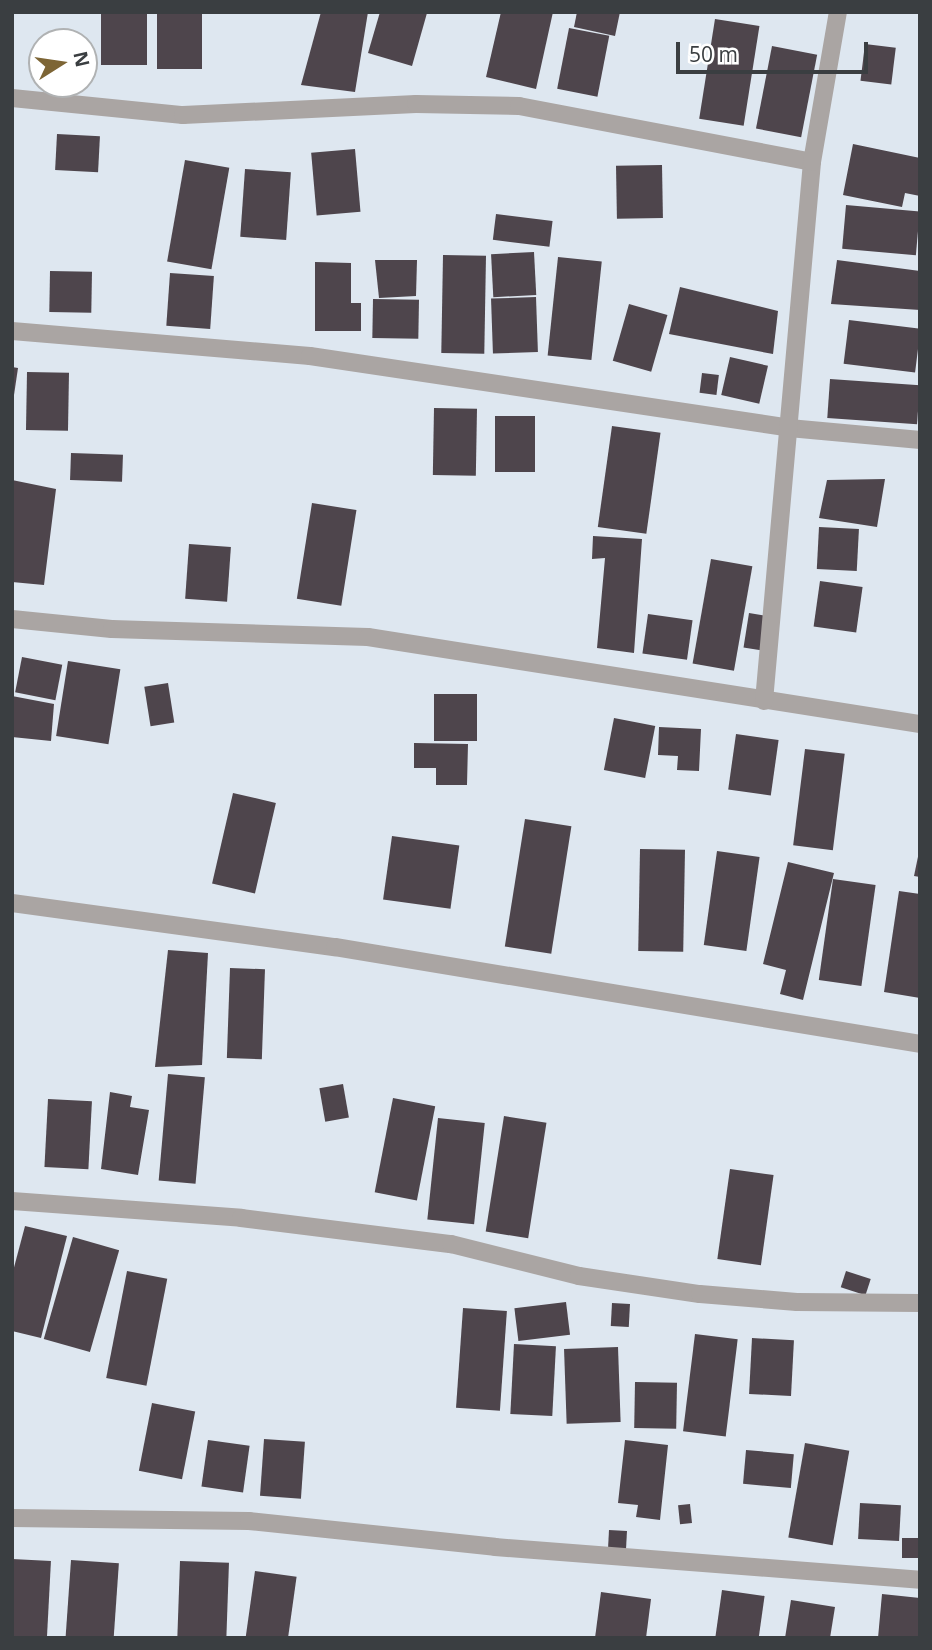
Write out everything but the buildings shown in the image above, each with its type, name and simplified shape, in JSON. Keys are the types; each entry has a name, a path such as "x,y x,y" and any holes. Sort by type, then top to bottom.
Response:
{"street":[{"path":"764,701 811,162 838,12"},
{"path":"12,99 183,115 416,104 519,106 811,162"},
{"path":"12,331 310,356 789,428 920,440"},
{"path":"12,618 112,629 368,637 920,724"},
{"path":"12,903 335,947 920,1044"},
{"path":"12,1201 241,1218 451,1244 579,1276 700,1294 797,1301 920,1303"},
{"path":"12,1518 249,1521 495,1547 920,1580"}]}
